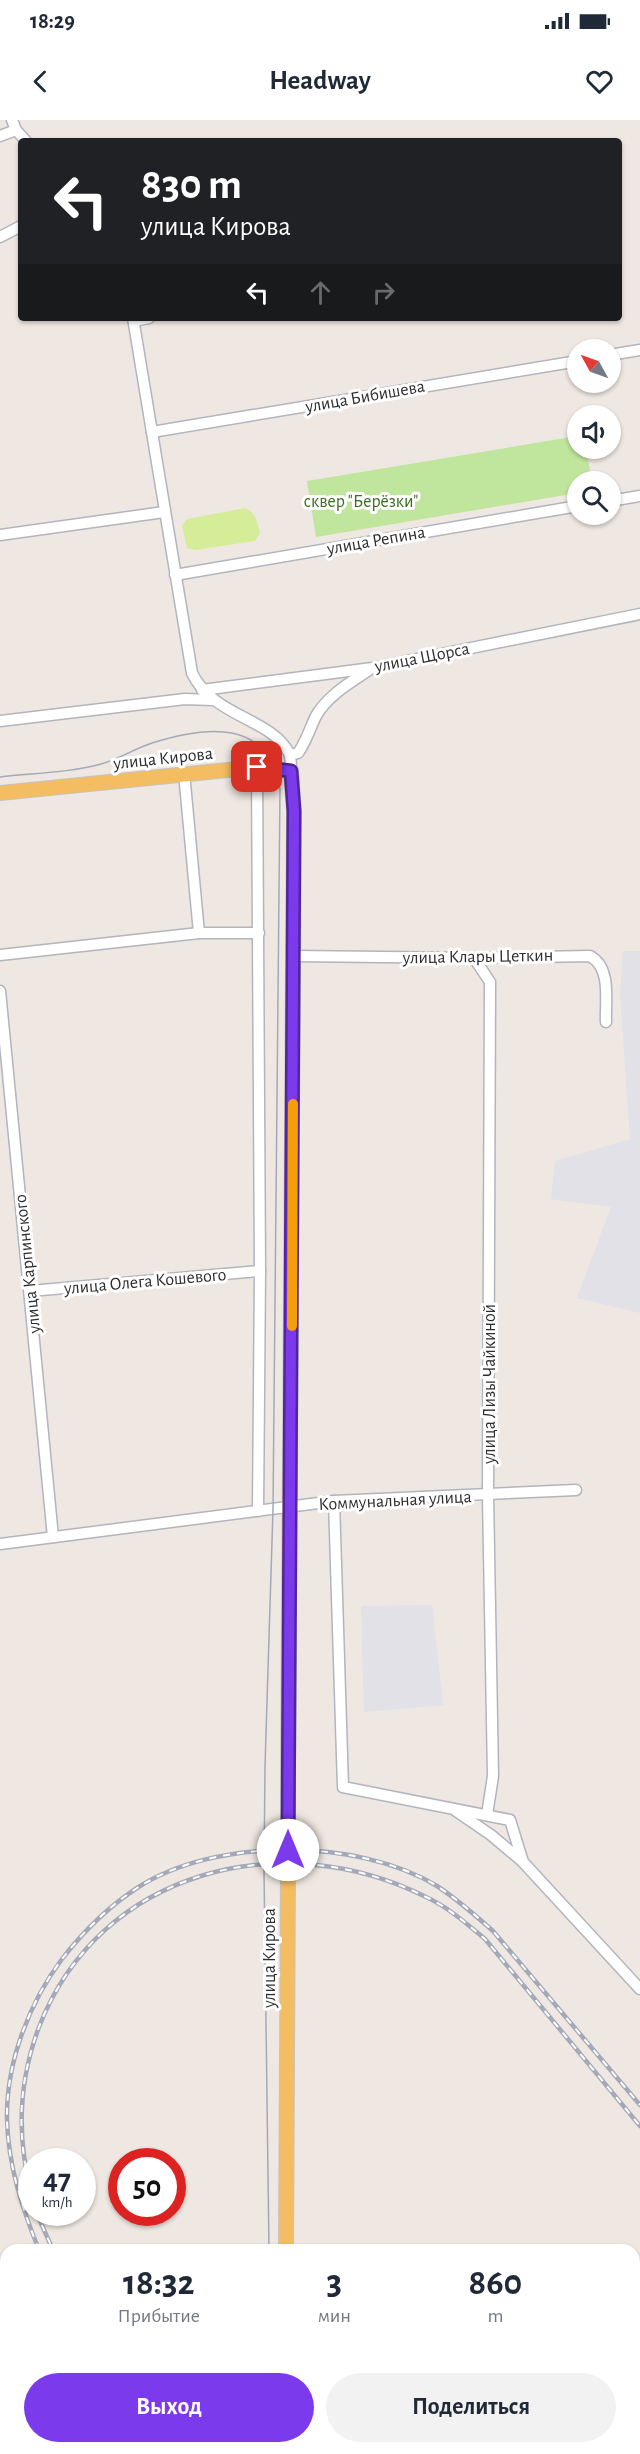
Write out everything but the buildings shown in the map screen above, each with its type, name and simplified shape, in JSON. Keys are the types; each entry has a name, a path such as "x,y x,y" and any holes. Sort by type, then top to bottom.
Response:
{"main road":[{"name":"улица Кирова","path":"0,793 257,767 291,771 294,811 286,2244"}],"street":[{"path":"0,136 14,125 24,138"},
{"path":"0,237 18,228"},
{"path":"134,321 192,673 202,690 212,700 268,732 290,755 291,771"},
{"path":"621,353 640,350"},
{"name":"улица Бибишева","path":"152,432 567,363"},
{"path":"621,499 640,496"},
{"name":"улица Репина","path":"175,575 567,508"},
{"path":"0,535 164,512"},
{"name":"улица Щорса","path":"202,690 372,668 640,614"},
{"path":"290,755 298,753 303,746 317,713 340,690 372,668"},
{"path":"0,721 185,699 212,700"},
{"path":"257,767 260,1271 258,1511"},
{"path":"184,773 199,933"},
{"path":"0,955 199,933 259,933"},
{"name":"улица Клары Цеткин","path":"293,956 474,958 590,956 597,959 604,971 606,1022"},
{"name":"улица Лизы Чайкиной","path":"474,958 490,982 488,1495 493,1776 487,1815"},
{"name":"улица Карпинского","path":"0,991 53,1537"},
{"name":"улица Олега Кошевого","path":"30,1291 260,1271"},
{"name":"Коммунальная улица","path":"0,1544 334,1501 576,1490"},
{"path":"334,1501 342,1787 510,1820 523,1862"},
{"path":"454,1810 491,1835 523,1862 640,1989"}],"shaded area":[{"path":"623,951 640,951 640,1313 577,1298 611,1207 551,1199 555,1161 630,1139 620,994"},
{"path":"432,1605 443,1705 364,1712 361,1606"}],"green space":[{"name":"сквер \"Берёзки\"","path":"567,438 567,459 588,459 590,471 567,471 567,495 316,537 307,481"},
{"path":"245,508 252,512 257,521 260,533 255,541 195,550 187,548 182,526 187,519"}],"tram line":[{"path":"0,777 89,767 172,737 213,731 232,733 249,739 263,749 274,766 280,789 273,1509 264,1871 269,2244"}],"railway":[{"path":"37,2244 17,2186 10,2153 7,2119 15,2055 30,2014 50,1976 62,1959 78,1939 106,1912 126,1895 169,1871 206,1859 245,1852 287,1850 328,1852 368,1859 405,1870 437,1886 493,1931 640,2105"},
{"path":"23,2148 23,2089 32,2048 39,2027 67,1973 105,1930 151,1897 202,1876 257,1865 314,1865 371,1875 426,1897 450,1911 485,1939 640,2126"},
{"path":"42,2226 50,2244"}],"slow traffic":[{"path":"292,1326 293,1104"}],"route":[{"path":"257,767 291,771 294,811 288,1850"}]}
